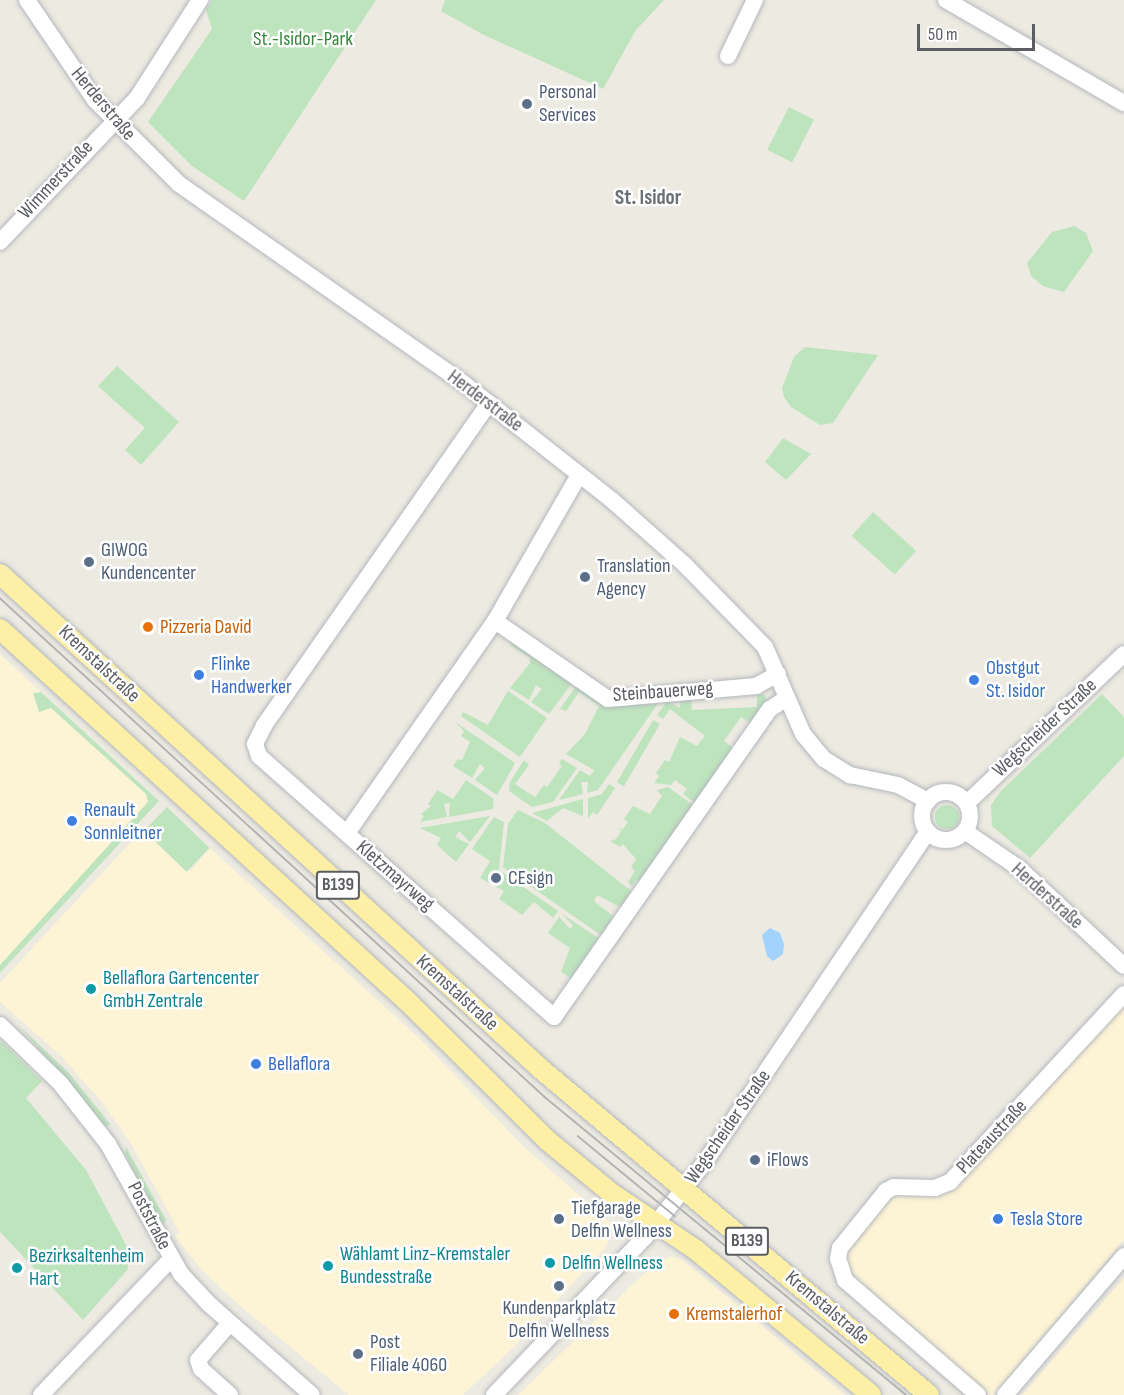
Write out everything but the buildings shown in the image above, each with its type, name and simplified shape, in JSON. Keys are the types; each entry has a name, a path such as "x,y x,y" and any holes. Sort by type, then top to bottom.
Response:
{"main road":[{"name":"Kremstalstraße","path":"0,574 542,1070 929,1395"},
{"name":"Kremstalstraße","path":"0,629 399,993 548,1141 611,1193 656,1223"},
{"name":"B139","path":"656,1223 696,1250 871,1395"}],"street":[{"name":"Herderstraße","path":"27,0 94,100 155,163 197,198 489,403 684,564 765,646 802,734 824,759 850,775 898,784 927,801"},
{"name":"Wimmerstraße","path":"0,242 137,98 200,0"},
{"path":"728,56 755,0"},
{"path":"946,0 1124,103"},
{"name":"Kletzmayrweg","path":"489,403 257,736 256,750 259,756 554,1017 770,709 787,698"},
{"path":"347,833 495,621 579,475"},
{"name":"Steinbauerweg","path":"495,621 608,699 756,686 778,674"},
{"name":"Wegscheider Straße","path":"967,803 1124,654"},
{"path":"950,792 967,803 971,816 966,832 943,841 928,832 922,816 927,801 950,792"},
{"name":"Wegscheider Straße","path":"494,1395 656,1223 684,1189 735,1120 928,832"},
{"name":"Herderstraße","path":"966,832 1020,869 1124,966"},
{"name":"Plateaustraße","path":"978,1395 845,1280 837,1259 840,1248 886,1191 894,1187 935,1188 950,1182 1124,994"},
{"name":"Poststraße","path":"0,1024 60,1083 108,1144 171,1259 192,1287 312,1395"},
{"path":"1005,1395 1124,1256"},
{"path":"41,1395 171,1259"},
{"path":"230,1323 198,1360 201,1369 230,1395"}],"shaded area":[{"name":"Renault Sonnleitner","path":"0,654 159,801 0,973"},
{"path":"143,829 190,871 210,848 418,1037 522,1145 612,1224 608,1245 513,1348 463,1395 349,1395 239,1305 200,1268 175,1236 180,1233 130,1142 100,1100 60,1055 0,1002 0,983"},
{"name":"Tesla Store","path":"1124,1006 1124,1240 993,1395 989,1395 850,1272 846,1252 889,1198 898,1193 939,1196 954,1189"},
{"name":"Kremstalerhof","path":"672,1256 684,1261 845,1395 518,1395 655,1263"},
{"path":"1124,1278 1124,1395 1022,1395"}],"green space":[{"name":"St.-Isidor-Park","path":"212,0 376,0 244,201 192,166 148,122 212,29 206,10"},
{"path":"445,0 664,0 636,30 603,89 482,34 441,11"},
{"path":"789,107 814,120 792,162 767,150"},
{"path":"1074,226 1086,233 1093,251 1064,292 1043,286 1031,276 1027,263 1052,232"},
{"path":"805,347 878,355 833,423 820,425 791,407 784,397 782,388 794,357"},
{"path":"117,366 179,422 141,465 125,450 145,428 98,386"},
{"path":"783,438 811,454 786,480 765,462"},
{"path":"873,512 916,551 895,575 852,536"},
{"path":"514,639 572,683 549,714 531,702 542,689 536,685 529,700 510,688 530,663 530,658 510,645"},
{"path":"578,683 611,706 661,699 598,790 587,793 588,782 581,782 583,794 559,800 580,770 590,776 594,770 566,754 585,734 599,706 579,692 566,711 560,709"},
{"path":"508,691 547,718 520,757 461,716 463,712 488,725"},
{"path":"41,692 159,801 0,973 0,965 148,802 146,794 51,708 39,712 33,693"},
{"path":"757,694 765,695 766,701 750,723 741,717 724,741 733,748 695,803 683,794 687,789 675,780 671,785 654,783 659,776 656,773 665,760 669,762 680,737 697,746 705,736 670,709 663,719 657,715 667,701 680,708 681,697 691,697 692,710 757,707"},
{"path":"1102,694 1124,717 1124,756 1030,858 992,826 991,805 1001,791"},
{"path":"653,720 660,724 624,786 617,782"},
{"path":"455,722 515,763 497,795 475,780 485,768 480,764 472,778 453,766 458,759 462,760 470,742 461,736 464,731"},
{"path":"562,759 577,768 553,802 532,807 509,791 510,782 524,760 529,765 515,784 535,797 544,785 547,787 562,766 559,763"},
{"path":"466,780 494,799 493,809 449,817 450,803 444,804 447,817 420,822 424,816 421,814 431,806 428,804 437,790 453,799"},
{"path":"609,784 615,788 597,815 593,812 588,819 588,798 602,794"},
{"path":"668,787 693,805 640,882 636,880 632,886 628,882 635,871 631,867 636,859 623,844 620,847 610,841 616,839 621,832 619,827 622,830 628,822 624,819 633,806 650,814 662,796 657,790"},
{"path":"583,799 583,816 563,808 547,821 532,813"},
{"path":"947,805 952,806 958,812 958,822 952,828 947,829 942,828 936,822 935,817 936,812 942,806"},
{"path":"167,807 209,848 187,872 144,831"},
{"path":"518,810 545,823 631,891 620,907 597,895 594,901 613,916 602,936 503,867 508,824"},
{"path":"490,816 470,842 459,831 455,837 469,844 456,862 437,845 441,838 420,828"},
{"path":"494,817 504,822 499,870 558,911 553,918 534,902 522,915 499,899 504,891 480,878 490,861 472,849"},
{"path":"561,913 598,938 572,979 561,972 570,948 548,933 559,917 570,929 573,925"},
{"path":"20,1027 69,1073 111,1125 105,1126"},
{"path":"0,1040 42,1081 26,1098 86,1170 127,1247 128,1269 83,1320 0,1232"},
{"path":"126,1147 166,1220 163,1226 125,1154"}],"water":[{"path":"770,928 780,933 784,944 783,954 773,961 767,956 762,935"}],"tram line":[{"path":"0,598 545,1097 906,1395"},
{"path":"578,1136 675,1216"}],"place":[{"name":"Personal Services","path":"527,104"},
{"name":"GIWOG Kundencenter","path":"89,562"},
{"name":"Translation Agency","path":"585,577"},
{"name":"Pizzeria David","path":"148,627"},
{"name":"Flinke Handwerker","path":"199,675"},
{"name":"Obstgut St. Isidor","path":"974,680"},
{"name":"Renault Sonnleitner","path":"72,821"},
{"name":"CEsign","path":"496,878"},
{"name":"Bellaflora Gartencenter GmbH Zentrale","path":"91,989"},
{"name":"Bellaflora","path":"256,1064"},
{"name":"iFlows","path":"755,1160"},
{"name":"Tiefgarage Delfin Wellness","path":"559,1219"},
{"name":"Tesla Store","path":"998,1219"},
{"name":"Delfin Wellness","path":"550,1263"},
{"name":"Wählamt Linz-Kremstaler Bundesstraße","path":"328,1266"},
{"name":"Bezirksaltenheim Hart","path":"17,1268"},
{"name":"Kundenparkplatz Delfin Wellness","path":"559,1286"},
{"name":"Kremstalerhof","path":"674,1314"},
{"name":"Post Filiale 4060","path":"358,1354"}],"district":[{"name":"St. Isidor","path":"648,198"}]}
